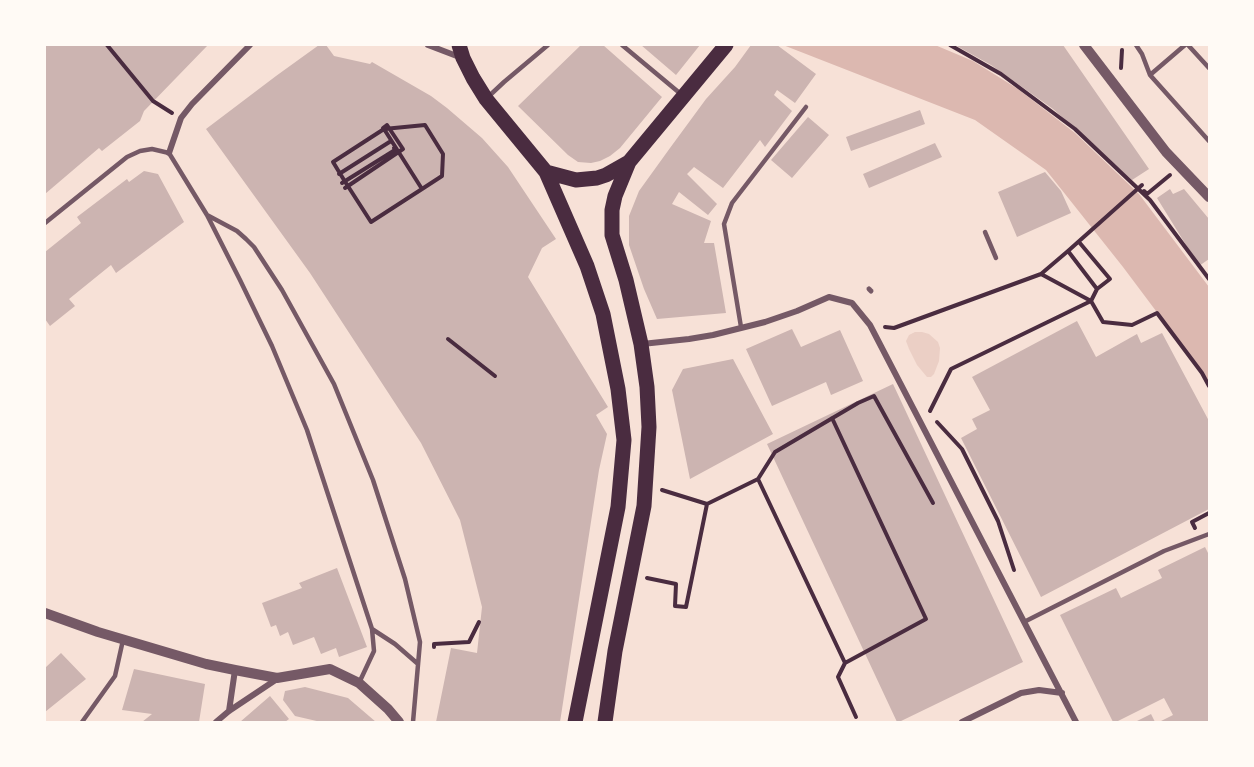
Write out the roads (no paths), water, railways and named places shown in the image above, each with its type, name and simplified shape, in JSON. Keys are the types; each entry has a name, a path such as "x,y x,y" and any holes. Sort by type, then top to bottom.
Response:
{"main road":[{"path":"546,172 576,180 597,178 629,162 726,45"},
{"path":"460,52 472,78 486,99 546,172 587,266 603,314 618,389 624,440 618,507 575,722"},
{"path":"605,722 615,651 644,506 649,427 647,387 641,344 626,280 612,235 612,210 629,162"}],"street":[{"path":"169,153 181,118 249,45"},
{"path":"428,45 460,52"},
{"path":"1084,45 1166,152 1209,197"},
{"path":"641,344 713,335 765,322 829,297 852,303 870,325 1076,722"},
{"path":"45,613 123,640 235,670 277,678 330,669 359,683 399,722"},
{"path":"229,711 235,670"},
{"path":"216,722 277,678"},
{"path":"962,722 1021,693 1040,690 1062,693"}],"lane":[{"path":"486,99 546,45"},
{"path":"622,45 685,96"},
{"path":"1136,45 1150,75 1209,141"},
{"path":"1150,75 1186,45 1209,68"},
{"path":"741,327 724,224 732,203 806,107"},
{"path":"45,223 128,157 140,151 152,149 169,153 207,215 245,290 299,410 372,629 374,651 359,683"},
{"path":"207,215 237,231 254,247 282,290 334,384 373,480 399,560 420,642 413,722"},
{"path":"985,232 996,258"},
{"path":"1024,622 1164,551 1209,534"},
{"path":"372,629 395,644 418,664"},
{"path":"82,722 115,676 123,640"}]}
